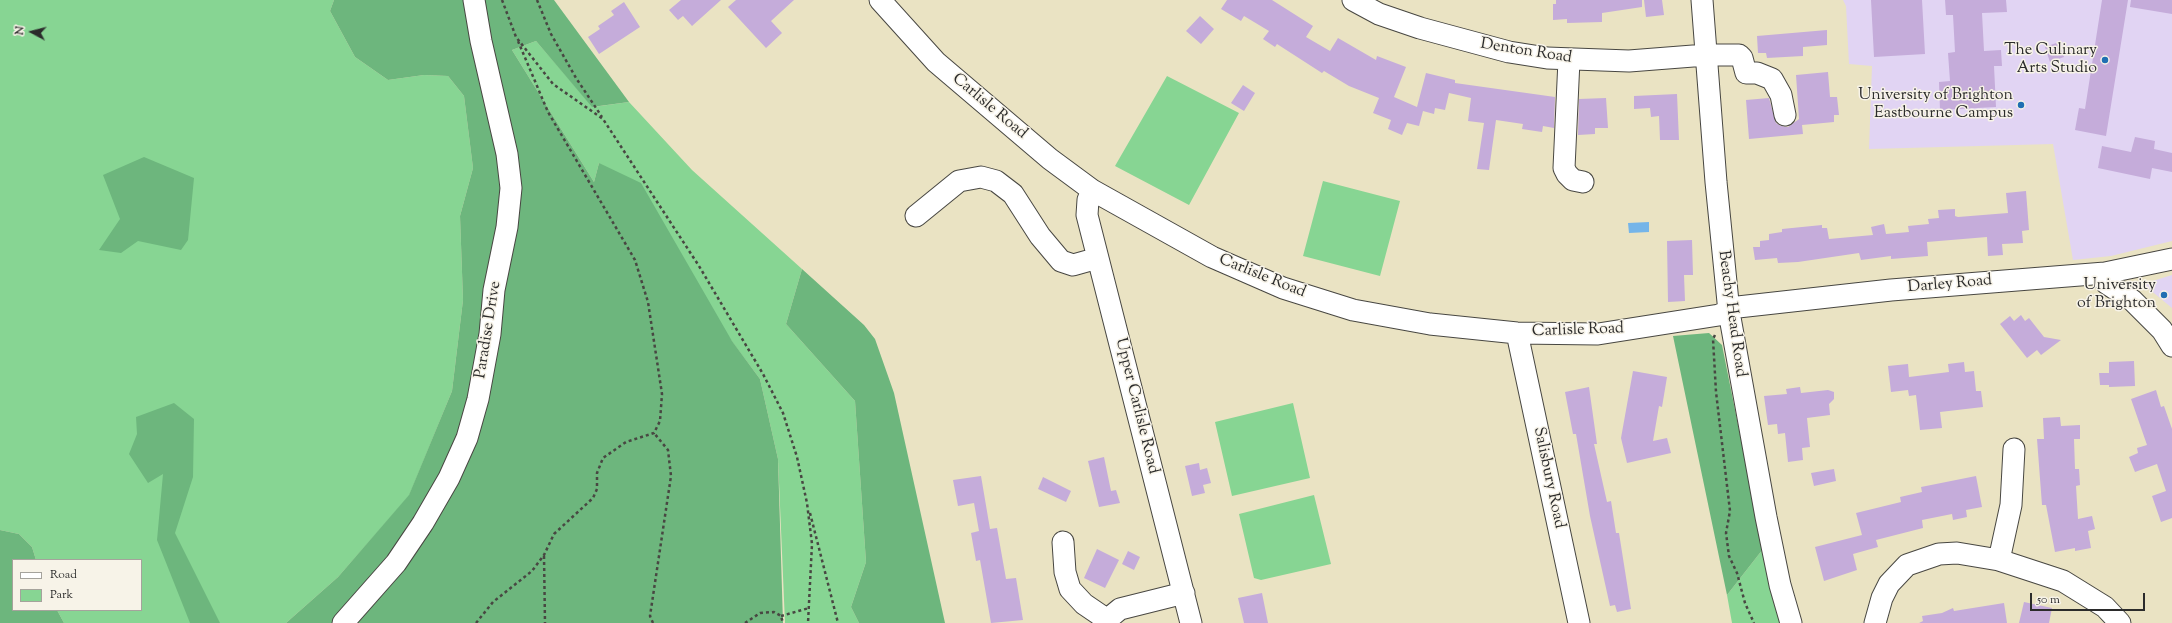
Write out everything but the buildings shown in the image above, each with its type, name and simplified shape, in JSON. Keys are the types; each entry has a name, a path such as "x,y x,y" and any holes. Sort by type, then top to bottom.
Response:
{"street":[{"name":"Paradise Drive","path":"343,623 396,563 423,523 449,478 467,438 478,399 490,334 494,290 507,227 511,188 507,154 481,41 474,0"},
{"name":"Carlisle Road","path":"880,0 936,62 1050,159 1092,190 1212,257 1283,288 1353,310 1430,324 1517,332 1598,334 1644,328 1729,312"},
{"name":"Denton Road","path":"1353,0 1379,14 1461,40 1509,52 1569,60 1629,61 1706,55 1739,55 1742,58 1746,73 1757,72 1772,79 1781,96 1785,115"},
{"name":"Beachy Head Road","path":"1702,0 1729,312 1766,517 1780,585 1791,623"},
{"path":"1569,60 1564,168 1573,180 1583,182"},
{"path":"916,216 959,181 981,177 996,180 1013,194 1040,236 1061,261 1073,265 1098,258"},
{"name":"Upper Carlisle Road","path":"1092,190 1088,200 1087,215 1191,623"},
{"name":"Darley Road","path":"1729,312 1738,307 1892,290 2105,273 2172,259"},
{"path":"2105,273 2106,283 2132,300 2162,330 2172,346"},
{"name":"Salisbury Road","path":"1517,332 1579,623"},
{"path":"1999,560 2011,505 2014,450"},
{"path":"1063,542 1065,572 1070,589 1084,604 1104,621 1120,609 1184,593"},
{"path":"1875,623 1882,598 1889,584 1907,566 1939,554 1957,553 1999,560 2063,581 2105,607 2120,623"}],"path":[{"path":"476,623 493,602 532,571 544,555 554,534 593,498 597,489 597,472 603,458 626,442 654,433 660,421 662,394 648,302 635,260 548,112 502,0"},
{"path":"537,0 551,34 576,78 699,266 763,374 782,413 797,457 807,503 838,623"},
{"path":"516,37 553,84 603,119"},
{"path":"1729,312 1713,339 1716,392 1730,511 1726,533 1729,556 1737,573 1745,603 1754,623"},
{"path":"653,623 650,616 671,476 668,450 654,433"},
{"path":"807,503 812,544 808,623"},
{"path":"544,555 545,623"},
{"path":"781,616 809,608"},
{"path":"745,623 760,613 774,612 781,616 783,623"}],"shaded area":[{"name":"University of Brighton Eastbourne Campus","path":"1843,0 2172,0 2172,241 2111,256 2073,260 2053,144 1869,149 1872,66 1849,64 1846,6"},
{"name":"University of Brighton","path":"2172,275 2172,308 2143,284"}],"green space":[{"path":"0,0 334,0 330,11 355,57 388,80 424,75 448,76 464,96 473,168 460,216 463,300 452,391 409,496 338,577 286,623 64,623 58,611 142,611 142,559 36,559 32,547 19,534 0,530"},
{"path":"334,0 554,0 629,102 592,107 536,41 512,50 594,182 599,163 641,183 732,341 760,379 778,459 783,623 286,623 338,577 409,495 452,391 463,300 460,216 473,168 464,96 448,76 424,75 388,80 355,57 330,11"},
{"path":"536,41 593,107 629,102 692,170 802,269 786,324 855,401 866,562 851,607 859,623 785,623 778,459 760,379 599,163 594,182 512,50"},
{"path":"1167,76 1239,113 1189,205 1115,166"},
{"path":"144,157 194,178 188,240 181,250 138,241 121,253 99,250 120,219 103,175"},
{"path":"1323,181 1400,201 1380,276 1303,256"},
{"path":"802,269 864,325 875,339 894,393 945,623 859,623 851,607 866,562 855,401 786,324"},
{"path":"1709,333 1722,345 1763,549 1727,595 1673,336"},
{"path":"174,403 194,419 193,477 175,533 220,623 190,623 157,540 163,474 148,483 129,454 137,434 136,417"},
{"path":"1293,403 1310,478 1232,496 1215,422"},
{"path":"1314,495 1331,564 1261,580 1254,578 1239,514"},
{"path":"0,530 19,534 32,547 36,559 12,559 12,611 58,611 64,623 0,623"},
{"path":"1763,549 1782,623 1732,623 1727,595"}],"water":[{"path":"1649,222 1649,232 1629,233 1628,223"}],"place":[{"name":"The Culinary Arts Studio","path":"2105,60"},
{"name":"University of Brighton Eastbourne Campus","path":"2021,105"},
{"name":"University of Brighton","path":"2164,295"}]}
